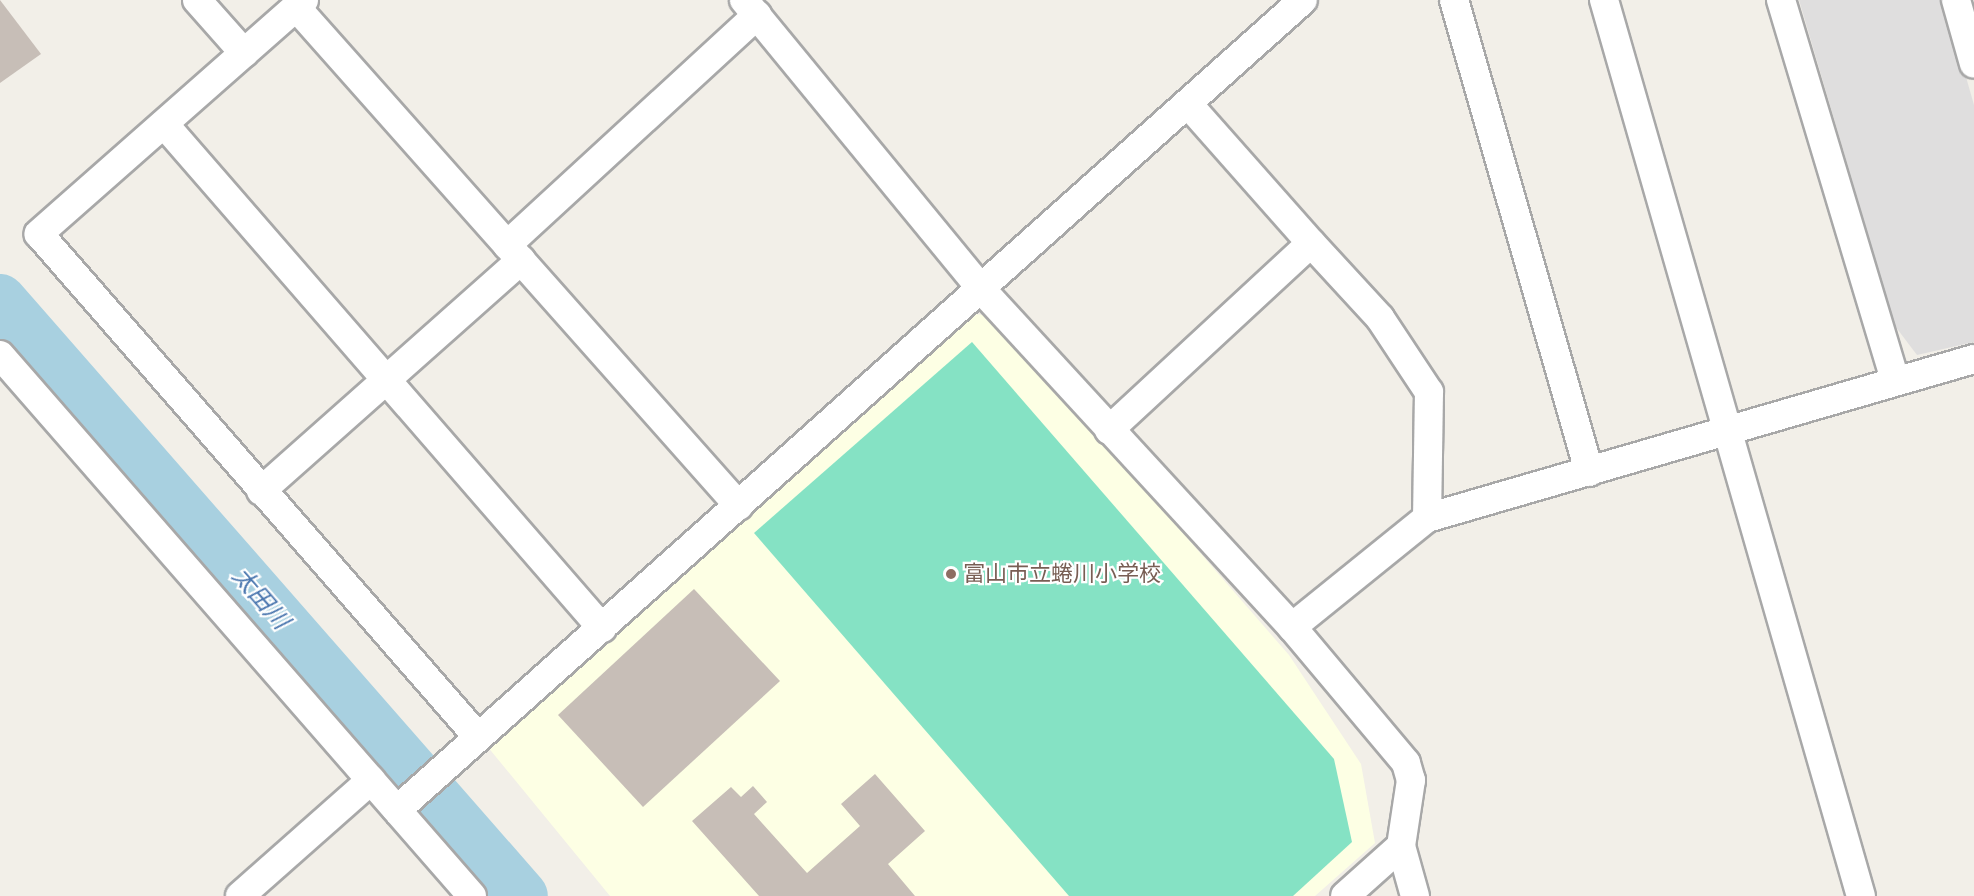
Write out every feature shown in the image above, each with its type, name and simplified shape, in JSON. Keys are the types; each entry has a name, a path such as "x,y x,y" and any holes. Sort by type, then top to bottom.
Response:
{"street":[{"path":"197,0 244,53"},
{"path":"401,805 983,291 1303,0"},
{"path":"1454,0 1589,471"},
{"path":"1604,0 1730,432 1861,896"},
{"path":"1781,0 1894,380"},
{"path":"1956,0 1974,64"},
{"path":"477,736 39,234 244,53 300,4 514,252 739,506"},
{"path":"261,491 386,380 514,252 750,8 983,291 1292,627 1406,763 1412,780 1401,846 1415,896"},
{"path":"1188,105 1380,318 1429,392 1427,518"},
{"path":"164,124 602,628"},
{"path":"1109,430 1311,243"},
{"path":"0,355 371,780 401,805 472,896"},
{"path":"1292,627 1427,518 1730,432 1894,380 1974,359"},
{"path":"240,896 371,780"},
{"path":"1345,896 1401,846"}],"shaded area":[{"path":"1799,0 1944,0 1974,105 1974,342 1917,355 1895,326"},
{"name":"富山市立蜷川小学校","path":"974,314 994,316 1289,655 1361,764 1375,843 1315,896 610,896 487,746"}],"green space":[{"path":"972,342 1334,759 1352,842 1293,896 1069,896 754,533"}],"building":[{"path":"0,0 41,54 0,83"},
{"path":"694,589 780,681 643,807 558,715"},
{"path":"875,774 925,831 888,864 915,896 759,896 692,821 731,787 741,797 753,786 767,802 754,814 807,873 860,826 841,804"}],"waterway":[{"name":"太田川","path":"0,300 522,896"}],"place":[{"name":"富山市立蜷川小学校","path":"951,574"}]}
